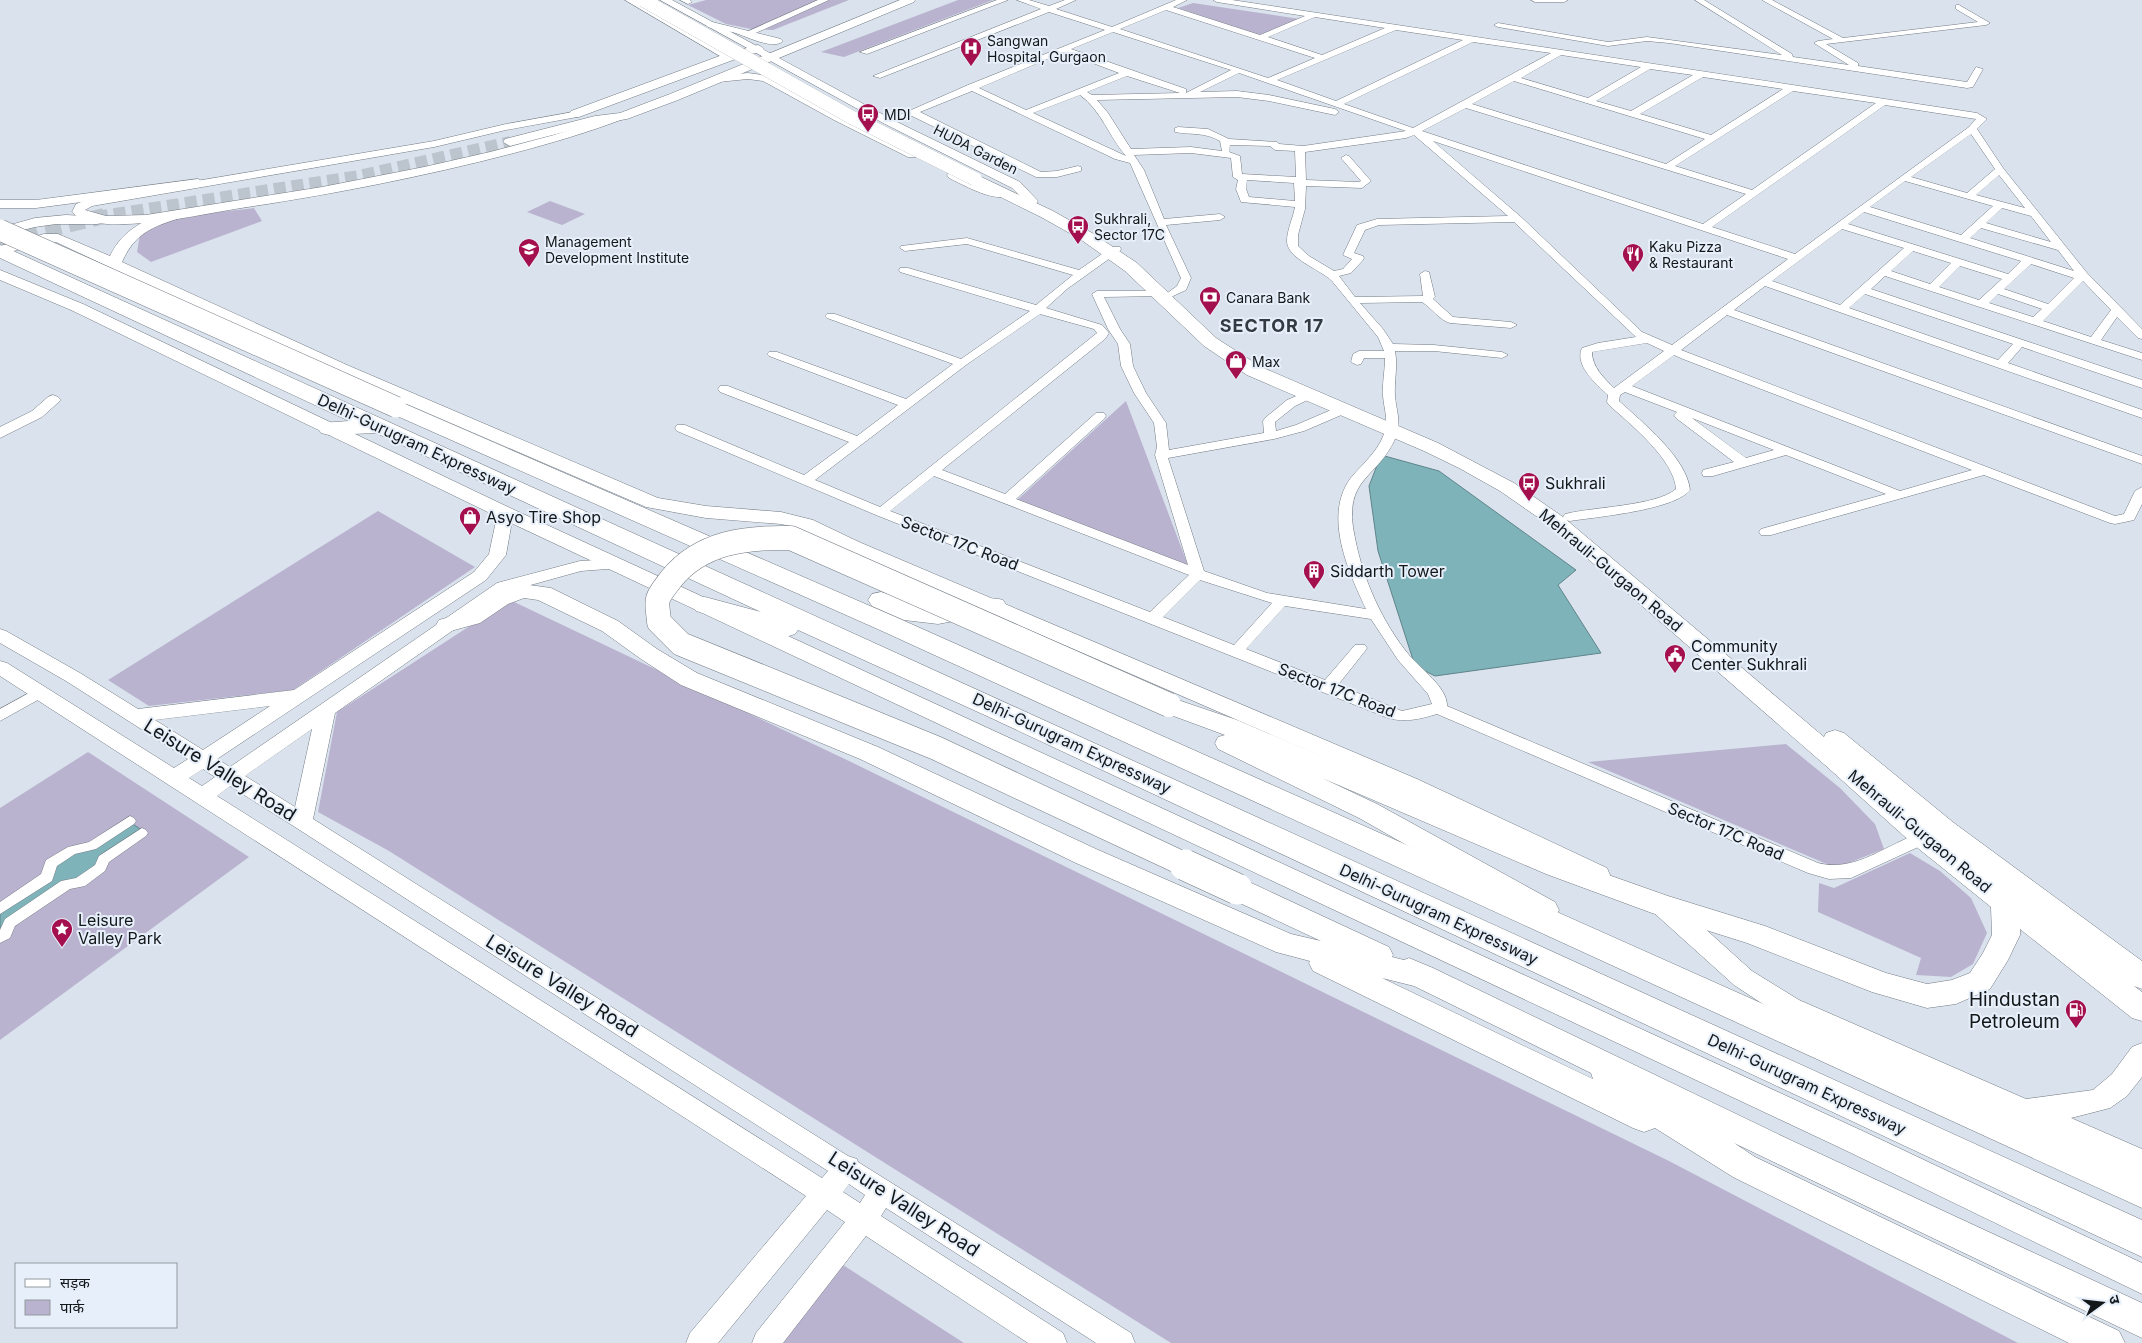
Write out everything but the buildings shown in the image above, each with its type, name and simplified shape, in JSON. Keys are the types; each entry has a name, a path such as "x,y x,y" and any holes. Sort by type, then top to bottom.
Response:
{"highway":[{"name":"Delhi-Gurugram Expressway","path":"5,231 1023,685 2142,1191"},
{"name":"Delhi-Gurugram Expressway","path":"0,251 375,424 400,449 999,710 2142,1239"},
{"path":"329,428 375,424"},
{"path":"474,426 552,476"},
{"path":"655,521 705,522 913,614 938,616 994,606"},
{"path":"706,605 876,655"}],"main road":[{"path":"643,0 733,56 902,145 979,178"},
{"path":"654,0 857,114 979,178"},
{"path":"887,0 783,41 702,67 507,139 622,116 674,97 910,0"},
{"path":"712,25 763,39 783,41"},
{"path":"674,97 722,73 716,68 702,67"},
{"name":"Mehrauli-Gurgaon Road","path":"979,178 1113,251"},
{"name":"Mehrauli-Gurgaon Road","path":"979,178 1032,201 1085,229 1166,293 1241,356 1283,377 1393,426 1484,464 1535,493 1570,517 1605,544 1700,627 1842,756 1922,838 2142,1009"},
{"path":"0,204 36,204 198,183"},
{"path":"113,264 126,238 149,224 175,215"},
{"path":"0,222 5,231 40,221 59,219 97,220"},
{"path":"0,251 44,238 54,238 341,369 653,503 706,512 780,518 806,524 1409,785 1662,905 1743,978 1790,1008 2142,1163"},
{"path":"0,275 78,307 329,428 400,449 501,511 1848,1138 2142,1279"},
{"path":"0,292 78,307"},
{"name":"Mehrauli-Gurgaon Road","path":"1166,293 1195,328 1226,354 1254,371 1342,410 1393,426 1499,483 1570,531 1842,756 1945,830 2142,977"},
{"path":"2005,902 2006,935 1994,960 1980,981 1956,992 1927,996 1882,984 1755,934 1662,905 1556,867 1228,726 1169,705 791,538 758,537 728,542 692,558 673,576 658,599 659,622 680,644 936,748 1423,976 1774,1148 2142,1321"},
{"path":"447,625 472,618 500,599 522,591 543,593 610,626 688,679 869,753 1086,856 1286,944 2107,1343"},
{"path":"1169,705 1223,741 1368,812 1669,978"},
{"path":"1286,944 1423,976"},
{"path":"2024,1111 2070,1107 2105,1098 2128,1076 2142,1055"},
{"path":"1586,1056 1630,1096 1744,1167"}],"street":[{"path":"630,0 704,42 733,56"},
{"name":"HUDA Garden","path":"665,0 889,122 1016,185 1032,201"},
{"path":"746,34 825,0"},
{"path":"864,52 1004,0"},
{"path":"1021,0 1238,70 1541,175 1796,258"},
{"path":"877,76 1072,0"},
{"path":"889,122 1183,0"},
{"path":"1217,0 1980,117 1982,119 1972,129 1903,178 1619,390 1613,402 1661,447 1683,480 1684,489 1680,495 1664,501 1570,517"},
{"path":"1535,0 1564,0"},
{"path":"1699,0 1795,59"},
{"path":"1766,0 1840,40"},
{"path":"1165,7 1324,58"},
{"path":"1862,69 1818,43 1986,23 1959,7"},
{"path":"1260,38 1315,14"},
{"path":"1498,25 1608,44 1657,39 1967,85 1970,85 1979,69"},
{"path":"1268,81 1395,27"},
{"path":"704,42 730,36"},
{"path":"1336,104 1472,39"},
{"path":"1063,49 1126,73 1190,94 1238,70"},
{"path":"1181,150 1181,126 1206,130 1214,133 1225,142 1270,143 1274,144 1275,147 1303,149 1406,135 1465,105 1560,52"},
{"path":"1589,101 1649,66"},
{"path":"772,82 800,73"},
{"path":"1026,113 1126,73"},
{"path":"1633,114 1701,74"},
{"path":"718,79 762,77 838,118 984,191 1005,193"},
{"path":"1513,78 1713,139"},
{"path":"971,87 1118,157 1181,150 1226,154 1236,156 1238,177 1362,185 1366,181 1346,158"},
{"path":"1668,167 1791,88"},
{"path":"1080,91 1090,98 1105,115 1139,170 1186,278 1182,288 1166,293 1097,294 1114,329 1124,344 1127,366 1140,393 1160,423 1163,447 1161,455 1198,574"},
{"path":"1090,98 1190,94 1252,95 1331,111 1395,128 1400,125"},
{"path":"1705,228 1882,102"},
{"path":"1465,105 1755,194"},
{"path":"912,112 1039,175 1057,174 1078,169"},
{"path":"573,115 506,127 434,144 89,203 80,207 78,212 82,216 97,220 175,215 386,180 528,146 590,128 622,116"},
{"path":"1972,129 2000,170 2083,276 2142,336"},
{"path":"1414,130 1517,219 1630,326 1648,340 2115,520 2129,517 2142,491"},
{"path":"1225,142 1226,154"},
{"path":"1303,149 1300,152 1299,214 1292,242 1294,248 1299,254 1332,275 1377,328 1389,351 1388,397 1393,426 1388,442 1353,482 1346,495 1345,518 1350,549 1374,614 1403,657 1436,694 1440,704 1438,708"},
{"path":"1969,196 2000,170"},
{"path":"1243,177 1241,189 1245,200 1299,204"},
{"path":"1903,178 2034,214"},
{"path":"1962,240 2000,204"},
{"path":"1863,208 2028,261 2083,276"},
{"path":"1160,222 1220,217"},
{"path":"1332,275 1347,271 1359,258 1348,255 1361,227 1370,226 1377,222 1517,219"},
{"path":"1978,224 2062,248"},
{"path":"1840,225 2010,278"},
{"path":"905,248 967,241 1081,274"},
{"path":"1842,309 1911,247"},
{"path":"805,481 962,363 1038,310 1081,274 1113,251"},
{"path":"1981,304 2028,261"},
{"path":"1932,288 1958,262"},
{"path":"881,512 1104,333 1098,327 904,270"},
{"path":"1884,272 2142,356"},
{"path":"1352,300 1424,299 1430,297 1425,274"},
{"path":"2036,322 2083,276"},
{"path":"1764,282 2142,414"},
{"path":"1863,290 2142,384"},
{"path":"1997,290 2050,308"},
{"path":"1424,299 1434,304 1450,320 1511,325"},
{"path":"1726,310 2142,460"},
{"path":"2094,341 2117,310"},
{"path":"830,316 962,363"},
{"path":"1648,340 1598,346 1586,350 1585,354 1589,366 1600,382 1619,390 1667,404 1897,494"},
{"path":"2000,365 2020,343"},
{"path":"1356,362 1360,354 1434,348 1502,356"},
{"path":"773,354 907,404"},
{"path":"724,389 859,441"},
{"path":"1270,436 1268,421 1291,403 1308,395"},
{"path":"0,421 28,408 53,400 37,414 0,433"},
{"path":"1667,404 1744,464"},
{"path":"1161,455 1270,436 1300,428 1342,410"},
{"path":"1008,499 1100,416"},
{"name":"Sector 17C Road","path":"681,428 881,512 1393,714 1402,716 1419,714 1438,708 1814,868 1829,872 1851,871 1922,838"},
{"path":"1708,473 1786,451"},
{"path":"933,471 1198,574 1264,597 1282,602 1374,614"},
{"path":"1766,532 1984,471"},
{"path":"174,778 480,576 497,555 504,521 501,511"},
{"path":"202,796 487,597 514,583 580,566 614,564"},
{"path":"1153,618 1198,574"},
{"path":"1236,651 1282,602"},
{"name":"Leisure Valley Road","path":"0,635 73,677 848,1167 1121,1343"},
{"path":"1328,687 1360,648"},
{"name":"Leisure Valley Road","path":"0,667 824,1194 1053,1343"},
{"path":"0,716 40,692"},
{"path":"134,716 299,695"},
{"path":"302,822 326,710"},
{"path":"263,719 287,737"},
{"path":"0,909 48,877 51,863 72,850 92,846 130,821"},
{"path":"0,938 10,923 66,885 80,882 100,868 104,859 142,833"},
{"path":"700,1343 848,1167"},
{"path":"766,1343 863,1220 883,1190"}],"green space":[{"path":"706,0 849,0 773,30 751,29 726,24 688,5"},
{"path":"958,0 993,0 844,57 821,52"},
{"path":"1193,3 1300,19 1259,35 1178,8"},
{"path":"550,201 585,214 562,225 527,212"},
{"path":"254,208 262,221 151,262 137,252 140,234 153,227 196,215"},
{"path":"1126,401 1189,568 1016,501"},
{"path":"378,511 475,567 293,690 149,706 108,680"},
{"path":"510,600 849,761 1669,1161 2018,1343 1171,1343 389,851 318,812 337,712"},
{"path":"1786,744 1840,788 1875,824 1884,849 1836,868 1588,762"},
{"name":"Leisure Valley Park","path":"88,752 249,857 0,1040 0,808"},
{"path":"1910,853 1940,871 1971,898 1987,933 1973,964 1951,977 1916,975 1921,958 1818,912 1819,883 1834,888"},
{"path":"826,1254 964,1343 756,1343"}],"water":[{"path":"1381,455 1439,471 1576,570 1558,585 1601,653 1435,676 1415,666 1378,551 1369,486"},
{"path":"130,822 143,831 100,868 66,885 0,938 0,909 47,877 51,863 92,846"}],"tunnel":[{"path":"96,217 359,176 510,142"},
{"path":"0,246 42,231 104,216"}],"place":[{"name":"Sangwan Hospital, Gurgaon","path":"971,67"},
{"name":"MDI","path":"868,133"},
{"name":"Sukhrali, Sector 17C","path":"1078,245"},
{"name":"Management Development Institute","path":"529,268"},
{"name":"Kaku Pizza & Restaurant","path":"1633,273"},
{"name":"Canara Bank","path":"1210,316"},
{"name":"Max","path":"1236,380"},
{"name":"Sukhrali","path":"1529,502"},
{"name":"Asyo Tire Shop","path":"470,536"},
{"name":"Siddarth Tower","path":"1314,590"},
{"name":"Community Center Sukhrali","path":"1675,674"},
{"name":"Leisure Valley Park","path":"62,948"},
{"name":"Hindustan Petroleum","path":"2076,1029"}],"district":[{"name":"SECTOR 17","path":"1272,325"}]}
